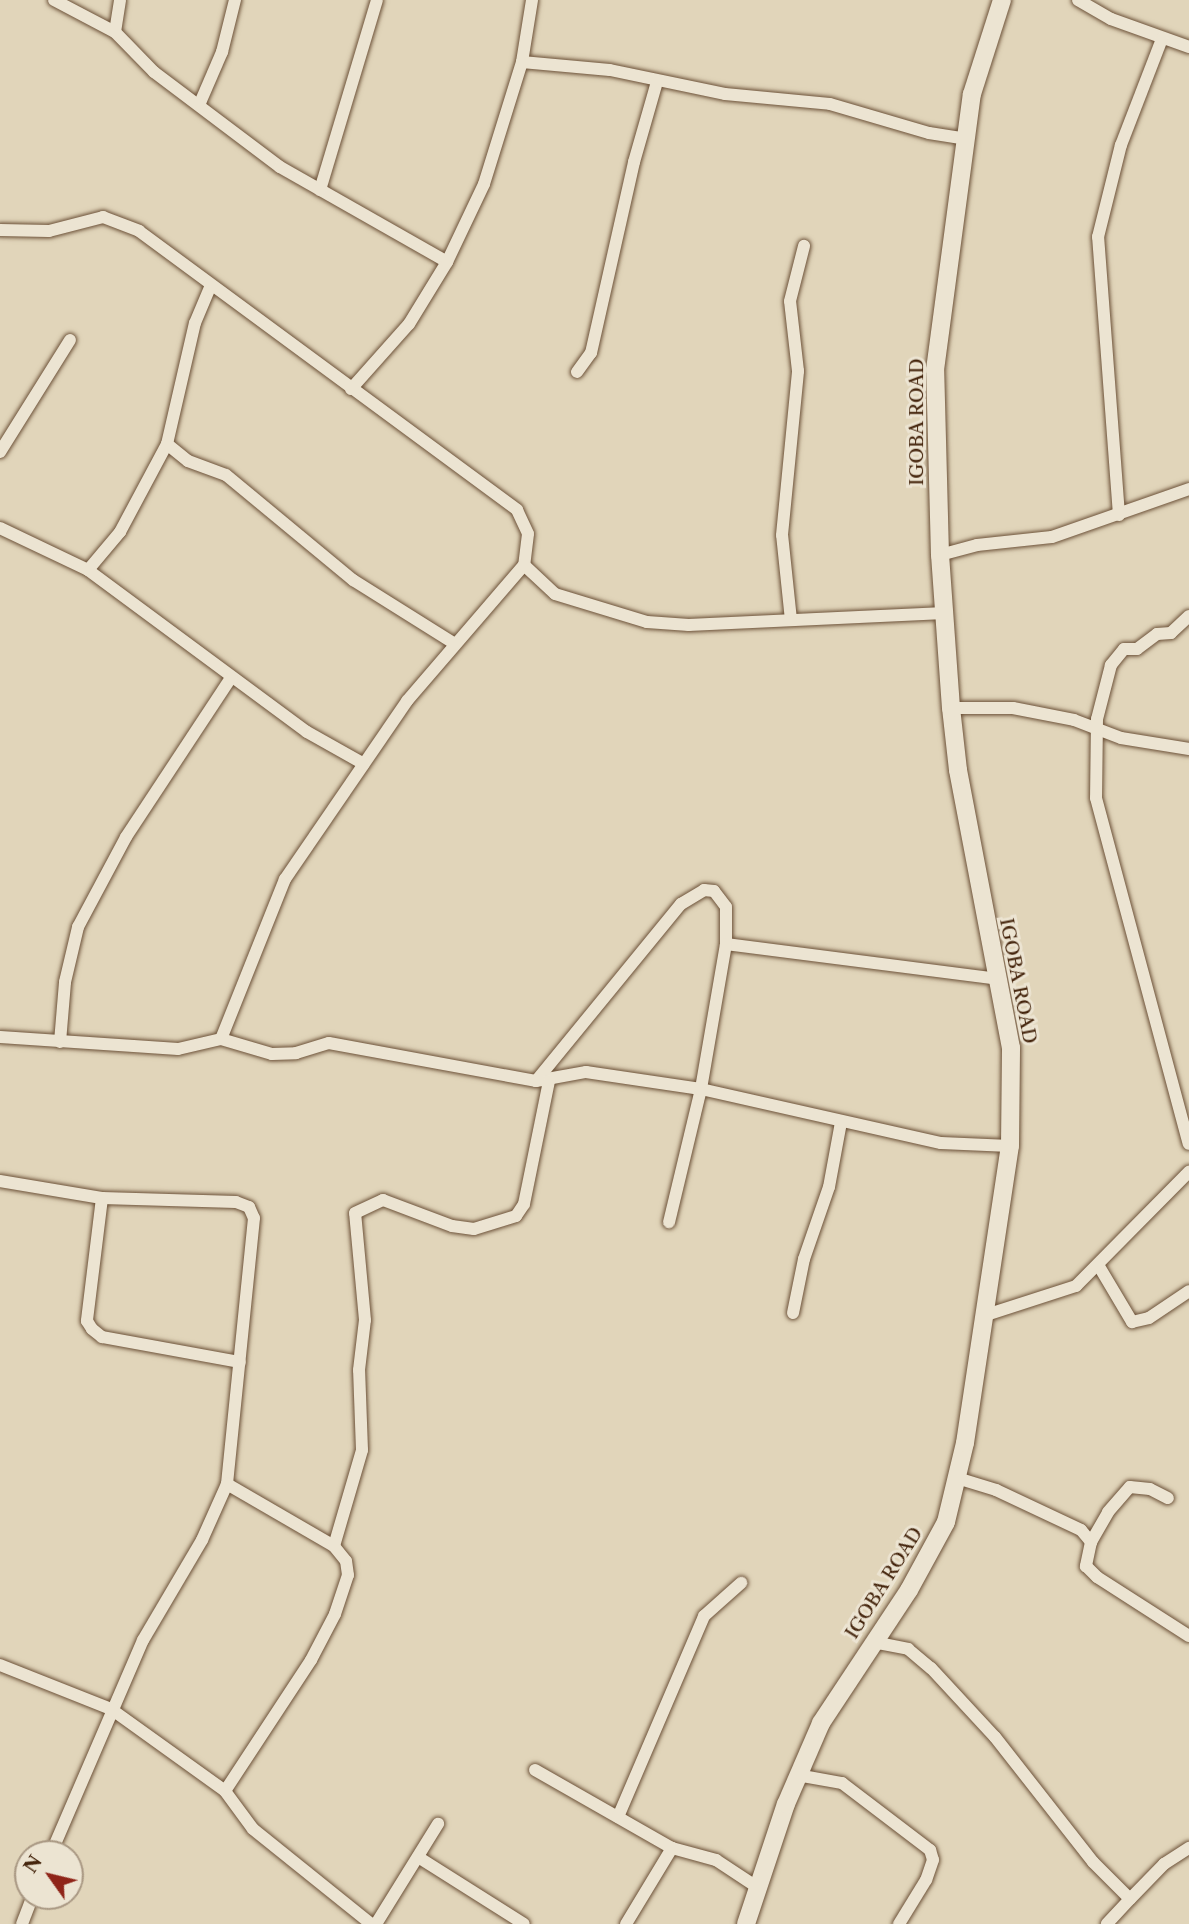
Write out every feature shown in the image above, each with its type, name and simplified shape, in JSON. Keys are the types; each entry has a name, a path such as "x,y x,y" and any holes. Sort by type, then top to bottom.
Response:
{"street":[{"path":"54,0 116,32 154,72 200,103 242,141 320,190 447,262"},
{"path":"116,32 120,0"},
{"path":"200,103 222,52 235,0"},
{"path":"320,190 377,0"},
{"path":"351,389 409,324 447,262 484,184 522,62 532,0"},
{"name":"IGOBA ROAD","path":"746,1924 797,1775 821,1723 928,1558 946,1522 957,1478 1010,1146 1011,1048 1000,979 976,872 951,708 940,555 935,370 972,94 1002,0"},
{"path":"1077,0 1162,39 1189,47"},
{"path":"1119,515 1098,237 1121,145 1162,39"},
{"path":"522,62 610,70 657,82 830,104 929,134 966,139"},
{"path":"578,372 591,353 634,162 657,82"},
{"path":"0,230 49,231 103,217 139,231 517,510 528,534 524,565 407,701 326,814 270,906 221,1039"},
{"path":"791,620 782,535 798,371 790,301 804,246"},
{"path":"88,570 120,532 167,444 195,323 211,285"},
{"path":"0,452 70,340"},
{"path":"167,444 188,461 226,475 353,580 455,644"},
{"path":"940,555 977,545 1052,537 1189,489"},
{"path":"0,528 88,570 307,732 364,764"},
{"path":"524,565 555,594 647,622 690,625 944,613"},
{"path":"1189,616 1171,633 1157,634 1137,649 1124,649 1115,658 1096,729 1096,798 1189,1144"},
{"path":"60,1042 65,982 78,927 126,837 231,678"},
{"path":"951,708 1013,708 1121,738 1189,749"},
{"path":"334,1546 362,1450 359,1370 365,1320 355,1213 383,1200 452,1227 474,1228 516,1216 527,1194 542,1081 681,904 704,890 720,894 726,907 726,944 701,1089 669,1222"},
{"path":"726,944 1000,979"},
{"path":"0,1037 178,1049 221,1039 240,1048 284,1055 329,1043 542,1081 586,1072 701,1089 941,1143 1010,1146"},
{"path":"793,1313 804,1259 828,1187 841,1122"},
{"path":"983,1316 1055,1296 1100,1268 1188,1177"},
{"path":"0,1181 103,1198 236,1202 249,1207 254,1231 227,1484 202,1540 142,1640 57,1840"},
{"path":"103,1198 87,1321 92,1329 102,1338 240,1362"},
{"path":"1100,1268 1132,1322 1149,1318 1189,1292"},
{"path":"957,1478 1055,1517 1080,1530 1091,1542"},
{"path":"225,1790 275,1719 335,1614 348,1566 334,1546 227,1484"},
{"path":"1168,1498 1150,1489 1130,1487 1108,1512 1091,1542 1086,1566 1097,1577 1189,1636"},
{"path":"618,1817 704,1616 741,1583"},
{"path":"873,1642 908,1649 931,1668 995,1737 1093,1863 1130,1899"},
{"path":"0,1665 111,1709 225,1790 253,1829 374,1924 438,1824"},
{"path":"535,1770 672,1847 716,1860 757,1887"},
{"path":"797,1775 842,1783 930,1850 933,1860 926,1880 899,1924"},
{"path":"626,1924 672,1847"},
{"path":"1107,1924 1164,1864 1189,1848"},
{"path":"418,1857 524,1924"}]}
